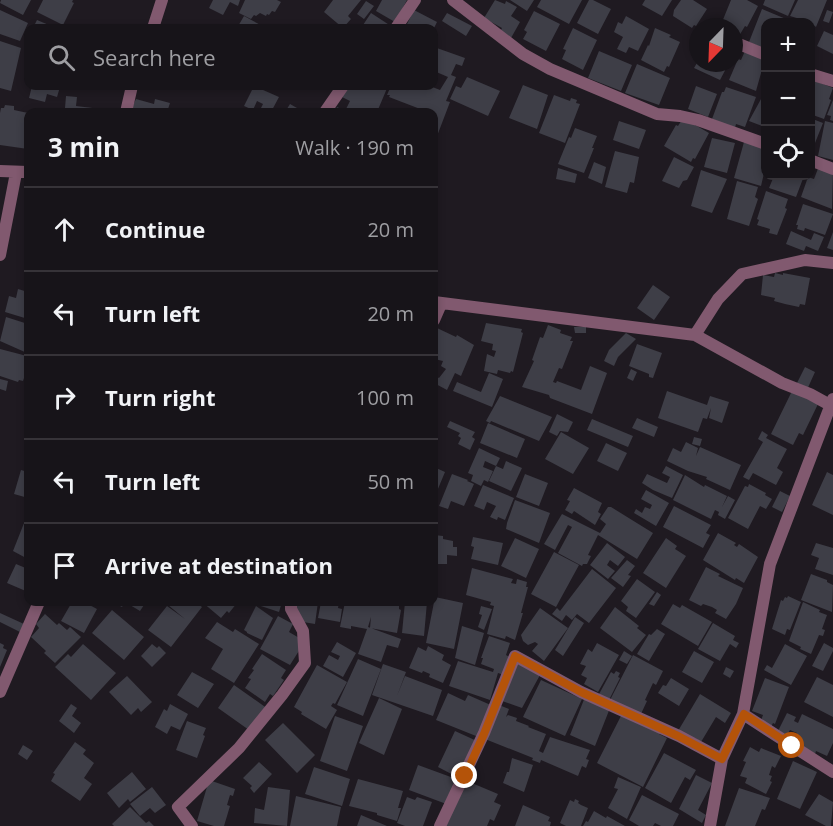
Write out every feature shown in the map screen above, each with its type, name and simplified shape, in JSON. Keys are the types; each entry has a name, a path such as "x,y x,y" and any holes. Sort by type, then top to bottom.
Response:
{"street":[{"path":"154,24 162,0"},
{"path":"399,24 415,0"},
{"path":"453,0 523,54 550,69 657,114 698,120 761,143"},
{"path":"743,46 761,54"},
{"path":"815,76 833,81"},
{"path":"127,108 131,90"},
{"path":"328,108 340,90"},
{"path":"815,162 833,169"},
{"path":"0,171 22,173 0,255"},
{"path":"695,335 718,299 742,274 805,260 833,263"},
{"path":"438,303 695,335 782,384 832,402 770,564 744,714 722,759 710,826"},
{"path":"0,692 37,606"},
{"path":"192,826 178,807 240,748 305,663 303,631 291,606"},
{"path":"440,826 484,734 515,656 581,692 678,736 722,759"},
{"path":"744,714 833,772"}],"building":[{"path":"1,0 31,0 23,15 0,3"},
{"path":"43,0 73,0 74,3 64,24 37,12"},
{"path":"213,0 240,0 238,6 230,2 223,15 209,8"},
{"path":"245,0 281,2 275,12 272,11 266,16 260,13 251,19 239,13"},
{"path":"333,0 361,0 348,16 351,19 347,24 338,24 324,12"},
{"path":"382,0 407,0 395,22 376,11"},
{"path":"495,0 505,4 506,1 517,7 511,16 520,22 511,38 500,32 502,28 484,18"},
{"path":"510,0 534,0 527,11"},
{"path":"541,0 582,0 569,24 537,7"},
{"path":"589,0 611,9 598,34 577,23"},
{"path":"645,0 672,0 662,16 642,5"},
{"path":"681,0 693,0 707,9 701,18 689,18 689,26 673,16"},
{"path":"731,0 747,0 758,6 747,27 745,26 743,29 743,18 724,18"},
{"path":"765,0 795,0 788,16 763,5"},
{"path":"798,0 827,0 816,27 815,18 790,16"},
{"path":"366,1 374,6 364,19 357,14"},
{"path":"762,9 784,18 761,18 761,47 749,42"},
{"path":"0,10 28,23 24,24 24,32 20,41 0,34"},
{"path":"414,10 437,22 436,24 407,24"},
{"path":"827,10 833,12 829,23 823,21"},
{"path":"534,11 560,24 546,51 523,39 527,32 524,30"},
{"path":"371,13 388,24 364,24"},
{"path":"447,13 472,26 466,36 442,21"},
{"path":"244,16 259,24 239,24"},
{"path":"626,16 649,29 638,51 629,47 626,53 617,49 623,37 614,32 618,22 622,24"},
{"path":"37,20 46,24 35,24"},
{"path":"573,28 597,40 583,70 562,59 566,50 563,49"},
{"path":"655,28 680,42 669,67 667,66 664,72 641,60"},
{"path":"824,31 833,35 833,54 817,46"},
{"path":"0,41 21,48 11,91 0,88"},
{"path":"438,48 465,58 462,66 456,64 451,75 456,77 446,101 450,102 438,134 438,108 418,108 387,95 389,90 440,90 448,77 438,73"},
{"path":"599,51 632,65 621,91 588,78"},
{"path":"745,51 761,57 761,73 756,91 729,80 732,72 743,72"},
{"path":"637,64 670,78 659,105 625,93"},
{"path":"703,72 724,72 720,80"},
{"path":"467,77 500,91 488,116 450,99 456,86 461,88"},
{"path":"815,81 833,88 824,119 815,116"},
{"path":"523,85 548,95 537,129 509,118"},
{"path":"696,86 717,94 708,117 688,109"},
{"path":"726,87 756,97 745,127 736,124 735,128 712,119"},
{"path":"31,90 59,90 57,97 47,94 45,102 29,98"},
{"path":"252,90 263,90 279,97 273,108 261,108 263,104 257,101 254,108 244,106"},
{"path":"342,90 386,90 379,108 346,108 350,101 340,96"},
{"path":"554,95 570,101 571,98 577,100 576,103 580,104 565,143 539,133"},
{"path":"66,96 77,97 76,106 93,108 65,108"},
{"path":"136,99 154,104 155,99 170,103 168,108 132,108"},
{"path":"761,99 761,126 749,121"},
{"path":"833,100 833,121 830,120 831,116 827,115"},
{"path":"5,105 14,106 14,110 24,112 24,148 0,145 0,113 1,108"},
{"path":"683,118 709,133 695,159 693,158 691,162 664,146 676,125 678,126"},
{"path":"815,120 823,123 815,143"},
{"path":"619,121 646,130 639,149 613,140"},
{"path":"825,121 833,123 833,160 818,156"},
{"path":"575,128 597,136 584,173 558,164"},
{"path":"712,138 735,143 727,173 704,167"},
{"path":"744,142 761,147 761,186 734,178"},
{"path":"615,151 639,157 634,183 630,182 627,193 605,187"},
{"path":"674,157 694,167 687,180 683,181 679,188 662,181"},
{"path":"594,162 606,167 602,184 588,178"},
{"path":"819,166 833,171 832,209 801,197 807,180 815,180"},
{"path":"558,168 577,174 575,183 556,179"},
{"path":"701,170 727,179 712,213 691,206"},
{"path":"772,180 802,180 796,197 769,188"},
{"path":"737,181 758,187 755,197 758,199 749,226 727,219"},
{"path":"766,191 788,199 785,208 787,209 777,235 769,233 770,229 757,225"},
{"path":"803,204 833,214 825,235 805,228 804,231 797,229 798,225 796,225"},
{"path":"791,231 811,240 814,233 824,237 818,251 806,246 804,251 786,244"},
{"path":"833,232 833,250 827,248"},
{"path":"775,273 810,278 805,305 800,304 799,307 785,304 774,301 775,298 761,295 763,275 774,277"},
{"path":"653,285 670,297 654,320 637,308"},
{"path":"18,289 24,291 24,318 5,312 9,296 16,298"},
{"path":"6,317 24,323 24,352 0,341"},
{"path":"486,323 522,329 513,372 498,370 497,374 484,371 487,354 494,357 496,351 492,350 493,344 481,341"},
{"path":"548,325 572,337 570,341 573,341 562,369 559,368 553,382 557,381 581,390 590,366 607,373 592,414 550,398 549,395 522,387 534,361 532,360 540,337 543,338"},
{"path":"574,327 586,327 586,333 575,333"},
{"path":"438,328 456,337 457,335 474,345 461,376 455,373 447,390 438,385 438,378 446,369 441,366 443,361 438,360"},
{"path":"626,333 636,339 618,357 614,366 604,361 609,350"},
{"path":"637,344 662,353 653,378 629,366"},
{"path":"0,349 24,355 23,381 18,382 0,376"},
{"path":"805,367 815,372 806,392 795,387"},
{"path":"631,369 637,372 633,381 627,378"},
{"path":"489,373 503,379 492,407 453,391 457,382 481,392"},
{"path":"0,379 8,381 6,391 0,389"},
{"path":"667,391 707,405 710,396 729,402 722,423 709,418 711,408 707,419 703,418 698,432 658,418"},
{"path":"792,391 818,404 803,435 799,433 793,445 771,434"},
{"path":"500,396 552,417 539,441 486,421"},
{"path":"557,414 573,422 568,432 560,431 557,436 549,432"},
{"path":"637,418 658,427 654,437 632,428"},
{"path":"592,419 633,436 628,447 587,430"},
{"path":"450,421 475,432 472,437 475,439 470,450 458,444 461,438 458,436 460,433 447,427"},
{"path":"488,423 525,439 517,458 480,443"},
{"path":"762,431 768,435 766,438 787,449 777,468 783,472 776,485 753,473 749,480 743,477 763,442 758,439"},
{"path":"561,432 589,448 573,474 545,459"},
{"path":"694,437 702,439 700,446 692,444"},
{"path":"686,442 698,448 696,456 700,447 741,465 730,490 706,479 707,477 667,461 673,448 681,452"},
{"path":"606,443 627,453 618,471 597,461"},
{"path":"479,448 500,458 496,466 485,461 483,467 493,471 488,482 484,480 481,486 471,481 473,475 468,473"},
{"path":"506,461 522,468 511,491 489,481 496,466 503,469"},
{"path":"666,466 683,475 672,498 642,483 647,474 667,483 670,477 662,473"},
{"path":"438,469 445,472 438,489"},
{"path":"21,470 24,471 24,497 14,494"},
{"path":"827,472 833,475 833,515 812,505"},
{"path":"452,474 474,484 464,506 451,501 448,509 439,506"},
{"path":"525,474 548,483 539,506 516,497"},
{"path":"685,475 704,487 705,485 727,496 722,507 728,496 735,500 725,519 715,510 711,519 673,500"},
{"path":"749,484 772,499 766,509 760,506 748,529 728,518 745,486 748,487"},
{"path":"483,485 514,498 505,520 490,517 496,506 487,502 484,510 474,506"},
{"path":"574,488 602,503 598,512 601,514 595,525 574,511 572,514 565,510 570,501 567,500"},
{"path":"646,490 669,503 656,526 634,513 636,509 642,513 645,507 650,509 652,505 641,499"},
{"path":"780,491 790,496 782,512 772,507"},
{"path":"515,500 550,513 539,543 506,529"},
{"path":"674,506 711,525 706,533 710,535 703,548 663,527"},
{"path":"608,507 653,533 637,559 598,535 588,555 591,556 587,564 582,566 558,553 572,527 568,525 555,550 544,544 562,514 600,533 606,524 600,519"},
{"path":"24,523 24,557 13,551"},
{"path":"718,533 736,543 734,545 737,547 739,544 758,557 744,583 703,560"},
{"path":"438,535 453,541 453,547 457,547 457,556 447,555 447,564 438,564"},
{"path":"473,537 503,543 498,565 471,559 474,547 471,546"},
{"path":"515,538 539,549 526,578 501,566"},
{"path":"666,538 677,546 675,549 686,556 666,588 643,573"},
{"path":"607,543 625,557 618,566 610,560 607,565 615,571 608,579 590,565"},
{"path":"816,543 833,548 833,575 815,569 819,558 811,555"},
{"path":"554,552 579,565 556,607 531,594"},
{"path":"627,560 635,566 623,587 611,578"},
{"path":"16,564 24,567 24,590 7,583"},
{"path":"706,567 720,574 718,576 743,588 726,619 715,613 717,610 712,607 703,604 701,606 689,600"},
{"path":"472,568 513,579 511,583 516,584 517,579 527,582 526,587 528,587 521,613 523,613 515,640 506,636 505,639 487,634 494,606 490,605 491,602 466,595"},
{"path":"592,569 616,588 589,623 577,614 572,620 566,615 562,621 552,614 557,608 560,611"},
{"path":"811,574 833,585 832,612 801,600"},
{"path":"637,579 655,592 636,618 626,611 628,607 621,601"},
{"path":"657,592 661,595 654,606 649,604"},
{"path":"788,596 801,602 790,630 787,629 785,635 772,629 781,600 783,601"},
{"path":"438,598 463,603 454,649 426,643 433,606 438,606"},
{"path":"803,602 827,615 822,629 825,630 823,636 819,635 811,654 789,641"},
{"path":"673,604 680,608 682,605 712,622 698,646 661,624"},
{"path":"70,606 91,606 97,609 84,633 61,621"},
{"path":"132,606 143,606 140,611"},
{"path":"167,606 185,619 169,606 202,607 171,647 148,630"},
{"path":"207,606 235,606 221,618"},
{"path":"256,606 273,618 262,640 244,630"},
{"path":"261,606 281,606 279,612"},
{"path":"295,606 317,606 315,624 297,621"},
{"path":"320,606 338,606 342,609 340,622 318,618"},
{"path":"344,606 399,606 401,610 397,633 372,628 401,639 398,648 387,645 381,662 358,654 367,629 351,626 351,629 340,627"},
{"path":"405,606 427,606 424,636 402,633"},
{"path":"481,606 492,609 484,630 478,627 482,615 479,614"},
{"path":"615,607 639,626 637,628 646,635 632,652 600,628"},
{"path":"540,608 568,628 544,661 532,651 538,644 535,642 528,645 523,641 521,635"},
{"path":"112,610 144,637 124,660 92,633"},
{"path":"0,613 24,624 20,632 0,622"},
{"path":"45,614 57,625 59,623 67,630 70,627 81,637 55,663 31,637 39,628 36,624"},
{"path":"278,616 293,624 289,632 301,639 302,646 290,665 260,649"},
{"path":"575,617 584,623 563,656 555,650"},
{"path":"217,622 233,632 235,629 259,644 234,683 211,669 223,649 205,638"},
{"path":"713,623 735,636 733,640 739,643 736,648 730,644 720,661 698,649"},
{"path":"462,626 484,633 475,665 455,658"},
{"path":"657,629 665,634 649,661 637,654 649,634 651,635"},
{"path":"489,636 510,643 506,655 511,658 504,675 498,673 490,700 449,686 458,661 493,672 494,669 481,664"},
{"path":"337,642 356,653 343,677 323,666 329,655 338,660 340,656 331,652"},
{"path":"0,643 7,650 0,667"},
{"path":"597,643 619,655 598,692 584,684 587,678 581,675 586,666 580,664 588,649 592,652"},
{"path":"824,643 833,648 833,651 823,671 812,666"},
{"path":"83,644 116,673 91,700 55,667 68,654 71,657"},
{"path":"152,644 157,648 159,646 166,653 152,667 141,656"},
{"path":"785,644 807,656 791,685 764,670 767,665 772,668"},
{"path":"428,646 444,655 442,660 451,665 443,683 429,677 430,674 409,668 418,647 426,651"},
{"path":"624,651 632,656 627,664 619,660"},
{"path":"694,651 714,662 702,683 682,672"},
{"path":"262,654 286,670 281,678 284,680 273,696 270,694 265,702 245,688 251,679 248,678 254,670 252,669"},
{"path":"633,655 663,671 656,685 653,683 640,716 610,700"},
{"path":"358,659 381,669 363,716 337,705"},
{"path":"518,663 540,675 522,708 502,701"},
{"path":"383,664 406,672 397,696 405,676 442,690 433,716 372,695"},
{"path":"317,665 347,682 335,704 331,706 337,710 326,729 301,714 302,712 294,707"},
{"path":"726,667 734,671 730,678 723,674"},
{"path":"616,671 620,673 618,677 620,678 608,702 598,696 611,672 614,674"},
{"path":"192,672 214,684 198,708 177,695"},
{"path":"127,676 152,702 141,712 138,708 131,715 109,692"},
{"path":"817,677 833,685 833,717 804,702"},
{"path":"671,678 689,689 679,706 658,693"},
{"path":"765,678 789,687 775,724 773,723 771,727 760,723 763,715 752,711"},
{"path":"541,680 582,699 565,736 523,717"},
{"path":"234,685 268,709 249,730 218,708"},
{"path":"448,693 465,701 468,695 493,706 481,738 436,720"},
{"path":"700,694 731,713 725,723 716,717 701,742 678,731"},
{"path":"585,697 610,708 595,746 570,735"},
{"path":"379,698 402,709 384,755 359,743"},
{"path":"71,704 77,708 72,716 81,723 74,733 59,721"},
{"path":"170,704 188,714 180,730 171,726 167,734 155,727 164,709 167,711"},
{"path":"499,705 509,709 506,717 508,715 517,718 516,721 546,734 539,751 543,753 550,737 590,750 586,759 589,760 586,768 582,766 578,776 541,760 540,763 532,760 533,758 485,739"},
{"path":"623,712 661,732 659,734 667,738 643,787 597,763"},
{"path":"787,713 796,717 794,721 798,723 802,714 833,729 833,743 827,756 816,751 815,754 793,740 797,733 790,730 787,735 778,731"},
{"path":"335,716 363,726 347,771 320,761"},
{"path":"187,721 206,728 197,758 176,750"},
{"path":"283,723 315,755 297,773 265,740"},
{"path":"455,731 479,742 461,779 438,767"},
{"path":"75,742 86,750 83,754 94,763 84,778 92,784 80,801 51,781 55,774 53,773"},
{"path":"23,745 33,751 27,760 18,754"},
{"path":"750,747 759,752 761,748 781,756 775,768 772,766 769,775 772,776 770,781 772,782 766,794 745,783 747,778 740,776 746,762 743,761"},
{"path":"664,753 696,770 690,780 685,777 671,803 645,788"},
{"path":"512,758 533,765 524,792 503,783 509,772"},
{"path":"793,761 817,772 800,809 777,799"},
{"path":"259,762 272,774 254,793 250,788 252,786 243,778"},
{"path":"418,765 459,780 449,805 409,790"},
{"path":"314,767 350,779 342,806 305,794"},
{"path":"132,772 146,789 130,802 128,799 119,808 107,793"},
{"path":"696,775 712,783 698,810 706,815 702,823 679,809"},
{"path":"618,777 641,787 627,819 608,808 618,789 614,788"},
{"path":"358,779 403,791 397,821 349,806"},
{"path":"209,780 235,789 227,805 230,806 224,826 214,826 197,821"},
{"path":"467,781 498,794 494,802 501,805 494,821 490,819 487,826 444,826"},
{"path":"152,787 166,805 155,813 150,808 140,816 130,804"},
{"path":"268,787 290,790 287,826 254,823 255,808 264,810"},
{"path":"739,788 770,798 765,810 762,809 755,826 725,826"},
{"path":"819,794 833,802 831,826 826,826 805,815"},
{"path":"642,795 679,814 673,826 661,826 655,823 653,826 639,826 629,820"},
{"path":"296,796 341,807 337,826 290,826"},
{"path":"407,797 415,800 417,797 432,802 423,826 405,826 397,823"},
{"path":"575,799 588,808 581,826 566,826 560,823 570,800 574,802"},
{"path":"523,805 550,817 548,821 551,822 550,826 515,826"},
{"path":"130,807 146,823 149,821 154,826 114,826 112,824"},
{"path":"594,811 606,818 607,816 625,826 583,826"},
{"path":"361,815 387,826 357,826"}],"route":[{"path":"465,776 515,656 581,692 678,736 722,759 744,714 792,746"}]}
